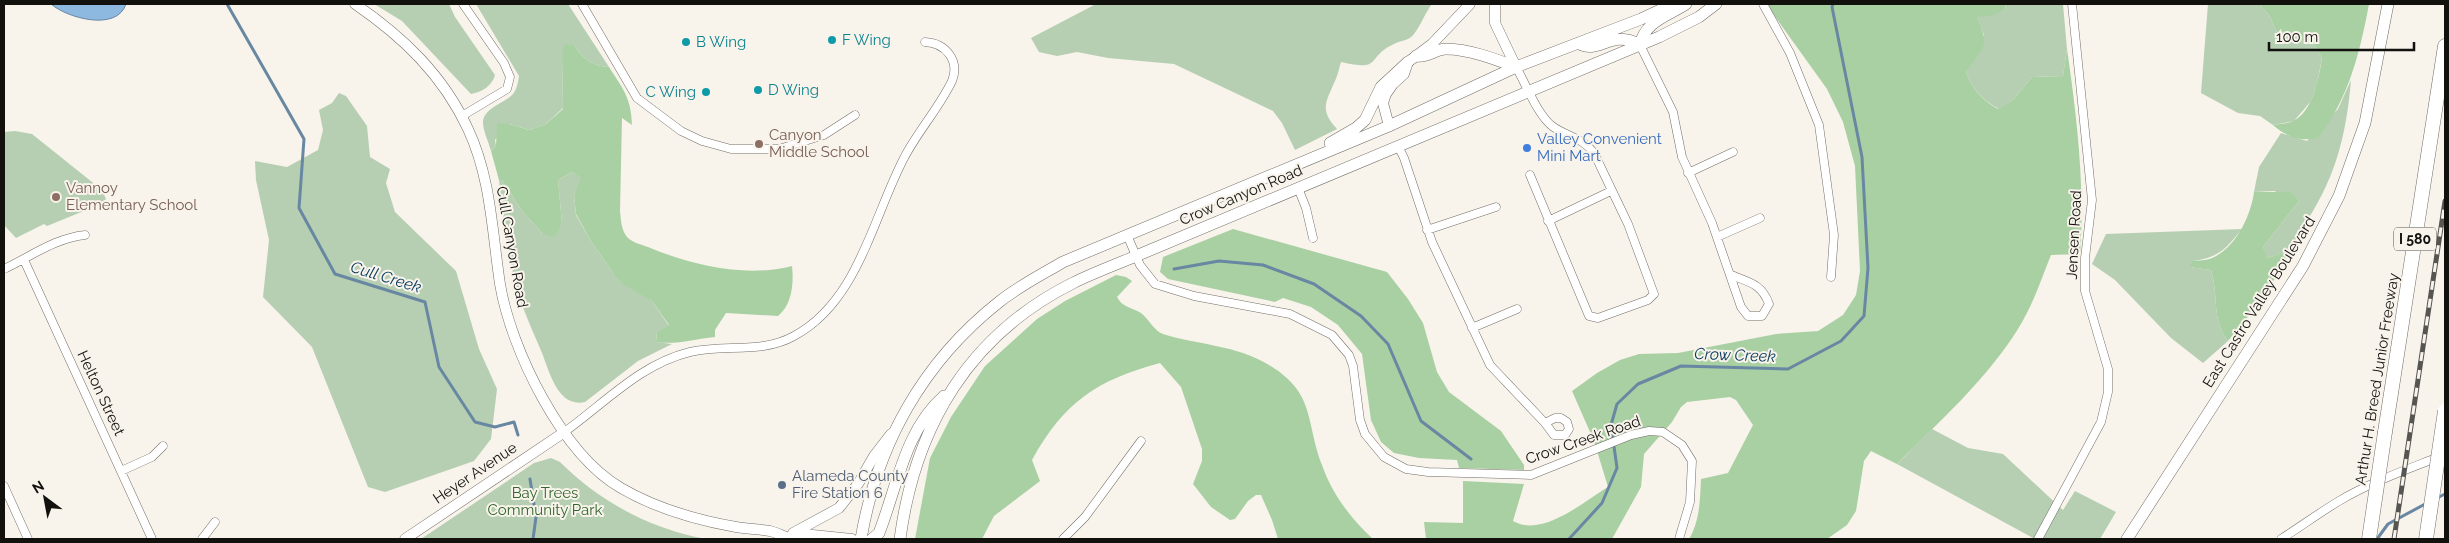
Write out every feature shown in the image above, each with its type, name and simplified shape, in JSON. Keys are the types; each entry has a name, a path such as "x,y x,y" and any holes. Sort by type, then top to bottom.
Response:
{"highway":[{"name":"Arthur H. Breed Junior Freeway","path":"2369,539 2445,46"},
{"path":"2426,539 2445,411"}],"main road":[{"name":"Crow Canyon Road","path":"861,539 874,482 893,432 910,402 939,360 953,344 999,302 1063,262 1389,126 1516,67 1641,19 1673,4"},
{"path":"1578,43 1584,47 1593,47 1618,38 1629,39 1640,45 1642,34 1647,28 1686,4"},
{"name":"Crow Canyon Road","path":"900,539 904,510 919,455 929,430 951,390 984,348 1026,312 1072,283 1640,45 1699,17 1716,4"},
{"name":"East Castro Valley Boulevard","path":"2127,539 2303,266 2335,205 2354,159 2365,123 2388,4"},
{"path":"1307,160 1324,146 1356,128 1365,120 1382,87 1412,59 1429,56 1438,50 1451,49 1499,60 1516,67"},
{"path":"1389,126 1398,146"},
{"path":"872,539 879,534 897,475 914,437 933,405 951,390"}],"street":[{"name":"Cull Canyon Road","path":"355,4 394,33 421,58 435,73 462,116 480,160 489,195 500,286 507,311 529,368 563,433 582,457 605,477 648,502 683,515 709,522 794,536 852,539"},
{"path":"462,116 507,89 510,77 504,63 463,4"},
{"path":"582,4 637,98 681,130 702,141 731,149 779,150 824,135 855,115"},
{"path":"1389,126 1383,103 1393,84 1404,74 1412,59 1432,44 1470,4"},
{"path":"1495,4 1495,23 1516,67 1545,119 1553,126 1574,136 1588,146 1628,224 1654,294 1648,300 1598,318 1589,316 1530,175"},
{"path":"1762,4 1790,53 1819,125 1834,235 1831,277"},
{"name":"Jensen Road","path":"2038,539 2101,422 2108,392 2108,368 2085,291 2085,258 2092,200 2072,4"},
{"path":"563,433 636,376 660,362 700,350 772,345 795,336 824,312 843,288 864,250 905,157 952,81 955,68 947,51 940,45 925,42"},
{"path":"1640,45 1673,112 1678,143 1688,174 1717,237 1744,313 1755,317 1762,316 1769,304 1766,296 1756,284 1731,275"},
{"path":"1398,146 1404,158 1427,230 1490,365 1546,423"},
{"path":"1688,174 1733,152"},
{"path":"1298,188 1306,208 1313,238"},
{"path":"1548,221 1611,191"},
{"path":"1427,230 1496,207"},
{"path":"1717,237 1760,218"},
{"path":"4,269 54,243 71,237 85,235"},
{"name":"Crow Creek Road","path":"1127,235 1145,274 1155,284 1194,296 1290,314 1332,335 1349,355 1353,366 1360,420 1365,434 1384,457 1406,469 1428,472 1531,475 1631,436 1649,431 1663,432 1682,444 1692,461 1690,502 1679,539"},
{"name":"Helton Street","path":"24,260 152,539"},
{"path":"1472,328 1517,308"},
{"path":"794,536 839,508 858,484 874,456 893,432"},
{"name":"Heyer Avenue","path":"404,539 563,433"},
{"path":"1062,539 1085,517 1141,441"},
{"path":"121,470 152,456 164,446"},
{"path":"2281,539 2339,501 2368,486 2398,472 2445,455"},
{"path":"4,486 28,539"},
{"path":"202,539 215,522"}],"green space":[{"path":"374,4 449,4 455,17 495,75 492,82 483,90 471,94 402,21"},
{"path":"476,4 568,4 609,67 589,61 581,55 575,46 562,56 563,108 546,124 529,130 509,124 495,140 496,146 491,151 483,124 484,119 490,110 513,94 519,76"},
{"path":"1096,4 1432,4 1412,36 1385,49 1373,62 1354,65 1341,62 1326,106 1328,116 1337,129 1295,150 1282,123 1273,111 1174,64 1108,58 1077,52 1057,56 1039,52 1031,38"},
{"path":"1766,4 2006,4 2005,9 1995,15 1977,17 1984,35 1983,47 1966,72 1971,84 1979,94 1998,109 2013,100 2032,77 2063,76 2067,49 2081,177 2080,254 2051,255 2028,312 1992,366 1897,464 1871,451 1864,461 1856,511 1847,525 1827,539 1689,539 1693,532 1700,502 1701,479 1728,473 1753,425 1736,400 1730,397 1687,402 1681,407 1672,422 1644,454 1641,487 1612,539 1426,539 1424,522 1463,523 1463,481 1524,484 1513,521 1524,525 1537,525 1549,522 1575,509 1608,487 1594,441 1572,391 1597,373 1620,360 1639,354 1678,353 1776,334 1818,331 1843,315 1856,295 1860,271 1855,166 1843,122 1827,89"},
{"path":"2006,4 2063,4 2067,49 2063,76 2032,77 2013,100 1999,109 1979,94 1971,84 1966,72 1984,35 1977,17 2005,9"},
{"path":"2208,4 2259,4 2269,15 2277,32 2314,45 2322,58 2317,84 2311,101 2294,121 2273,125 2260,116 2238,113 2201,93"},
{"path":"2259,4 2369,4 2362,40 2352,74 2338,107 2318,138 2300,139 2283,133 2273,125 2293,121 2306,110 2314,93 2322,58 2314,45 2277,32 2269,15"},
{"path":"564,44 575,46 585,59 593,64 609,67 628,100 632,125 622,118 620,211 622,226 627,237 635,242 682,259 719,268 756,271 792,266 791,293 786,306 778,316 726,313 715,330 715,337 678,342 656,342 657,332 669,325 652,301 624,285 613,273 591,241 576,214 574,195 581,178 572,172 558,180 562,223 555,237 543,234 522,211 502,180 499,180 491,151 496,146 497,123 509,124 529,130 546,124 563,109 562,56"},
{"path":"2351,80 2342,141 2330,178 2322,195 2293,246 2283,253 2266,258 2263,247 2299,201 2274,191 2254,192 2259,167 2281,133 2307,141 2338,109"},
{"path":"339,93 346,96 367,126 370,157 390,169 386,183 395,212 456,271 479,349 497,389 491,439 474,461 385,492 368,487 312,347 263,297 269,240 256,180 255,161 287,167 318,150 323,130 319,110 332,103"},
{"name":"Vannoy Elementary School","path":"15,131 32,134 102,190 106,199 101,204 47,226 44,224 16,238 4,225 4,132"},
{"path":"572,172 582,178 574,195 576,215 591,241 613,273 652,301 669,326 657,332 656,342 672,344 638,361 585,402 568,400 556,387 521,303 508,246 499,180 502,180 522,211 543,234 562,223 558,180"},
{"path":"2254,192 2290,192 2299,201 2263,247 2267,258 2287,252 2293,247 2264,297 2228,341 2219,325 2211,270 2189,267 2192,261 2210,259 2221,253 2235,239 2250,211"},
{"path":"1233,229 1387,272 1408,299 1423,323 1437,372 1449,392 1501,431 1524,465 1524,470 1459,468 1457,460 1419,458 1394,453 1381,442 1371,420 1362,354 1338,325 1311,307 1283,298 1275,302 1168,279 1160,272 1163,257"},
{"path":"2242,229 2221,251 2215,255 2193,261 2190,267 2211,270 2219,325 2228,341 2203,363 2171,338 2115,280 2092,264 2106,234"},
{"path":"1116,275 1126,277 1132,281 1117,297 1119,300 1124,305 1141,313 1154,328 1163,334 1231,349 1257,358 1284,376 1295,387 1307,409 1317,449 1331,486 1357,523 1373,539 1278,539 1261,495 1256,495 1248,501 1235,519 1230,520 1211,507 1193,484 1202,461 1202,449 1181,387 1160,363 1118,377 1100,386 1070,408 1044,440 1032,460 1040,481 994,516 982,539 915,539 930,458 951,417 985,366 1037,319 1065,301"},
{"path":"1932,429 1968,448 2003,454 2063,510 2075,491 2116,512 2100,539 2035,539 1897,464"},
{"name":"Bay Trees Community Park","path":"551,458 560,462 592,490 627,512 666,528 706,539 421,539 534,463"}],"water":[{"path":"51,4 126,4 121,13 113,18 91,20 68,14"}],"waterway":[{"name":"Cull Creek","path":"227,4 304,139 299,208 335,274 425,302 439,367 475,422 495,427 514,422 518,435"},
{"name":"Crow Creek","path":"1569,539 1602,503 1617,468 1611,425 1617,404 1638,384 1681,366 1788,369 1841,341 1864,316 1868,268 1862,157 1832,7 1833,4"},
{"name":"Crow Creek","path":"1174,269 1219,261 1263,265 1314,284 1361,316 1388,344 1421,421 1471,459"},
{"name":"Cull Creek","path":"530,479 536,517 533,539"},
{"path":"2437,498 2445,494"},
{"path":"2377,539 2388,524 2427,503"}],"railway":[{"path":"2394,539 2445,201"}],"place":[{"name":"F Wing","path":"832,40"},
{"name":"B Wing","path":"686,42"},
{"name":"D Wing","path":"758,90"},
{"name":"C Wing","path":"706,92"},
{"name":"Canyon Middle School","path":"759,144"},
{"name":"Valley Convenient Mini Mart","path":"1527,148"},
{"name":"Vannoy Elementary School","path":"56,197"},
{"name":"Alameda County Fire Station 6","path":"782,485"}]}
